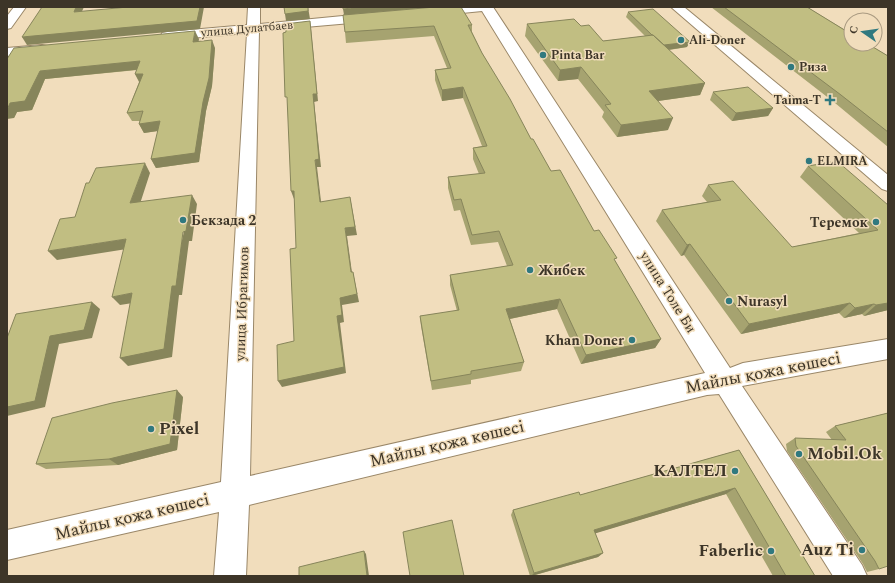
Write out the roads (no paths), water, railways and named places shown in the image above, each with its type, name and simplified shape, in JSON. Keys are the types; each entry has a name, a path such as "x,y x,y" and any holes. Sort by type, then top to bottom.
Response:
{"street":[{"path":"7,25 20,7"},
{"path":"416,13 486,7"},
{"name":"улица Толе Би","path":"486,7 725,382 851,576"},
{"path":"676,7 888,185"},
{"name":"улица Дулатбаев","path":"158,37 253,18 385,16"},
{"name":"улица Ибрагимов","path":"230,576 235,494 253,18"},
{"path":"7,52 55,48"},
{"name":"Майлы қожа көшесі","path":"7,545 235,494 707,384 725,382 743,374 888,349"}],"place":[{"name":"Ali-Doner","path":"681,40"},
{"name":"Pinta Bar","path":"543,55"},
{"name":"Риза","path":"791,67"},
{"name":"Taima-T","path":"830,100"},
{"name":"ELMIRA","path":"809,161"},
{"name":"Бекзада 2","path":"183,220"},
{"name":"Теремок","path":"876,222"},
{"name":"Жибек","path":"530,270"},
{"name":"Nurasyl","path":"729,301"},
{"name":"Khan Doner","path":"632,340"},
{"name":"Pixel","path":"151,429"},
{"name":"Mobil.Ok","path":"799,454"},
{"name":"КАЛТЕЛ","path":"735,471"},
{"name":"Auz Ti","path":"862,550"},
{"name":"Faberlic","path":"771,551"}]}
